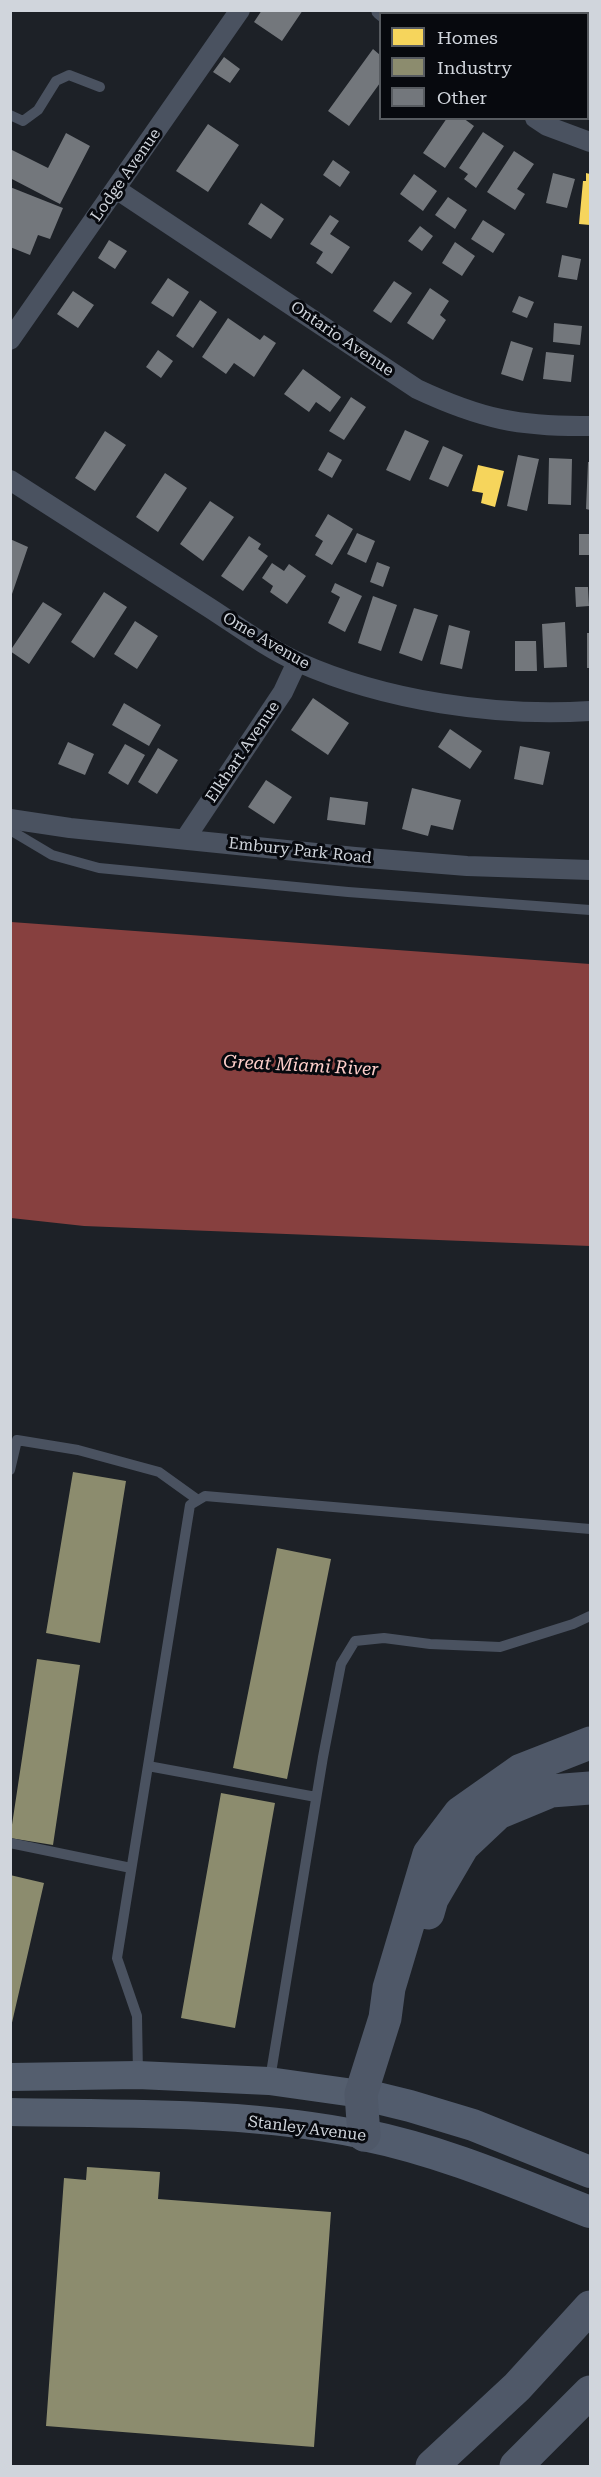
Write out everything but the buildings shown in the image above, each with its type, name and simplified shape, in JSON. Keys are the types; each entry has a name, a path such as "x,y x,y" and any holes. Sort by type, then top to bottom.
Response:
{"highway":[{"path":"364,2135 389,1988 429,1854 460,1814 522,1770 591,1743"},
{"path":"372,2097 432,1899 463,1845 498,1813 550,1791 591,1788"},
{"path":"432,2466 518,2387 591,2307"},
{"path":"516,2466 591,2392"}],"main road":[{"path":"10,2077 138,2075 269,2081 372,2097 473,2125 591,2172"},
{"name":"Stanley Avenue","path":"10,2112 191,2115 335,2129 401,2143 460,2161 591,2212"}],"street":[{"name":"Lodge Avenue","path":"10,340 240,10"},
{"path":"539,120 578,140 591,142"},
{"name":"Ontario Avenue","path":"116,189 417,389 455,407 484,417 514,423 591,426"},
{"name":"Ome Avenue","path":"10,480 297,662 341,680 395,694 445,703 514,711 591,711"},
{"name":"Elkhart Avenue","path":"184,839 284,692 297,662"},
{"name":"Embury Park Road","path":"10,819 70,828 467,866 591,870"}],"lane":[{"path":"10,115 23,121 38,110 56,81 69,75 100,87"},
{"path":"10,830 52,855 99,868 348,892 591,910"},
{"path":"10,1470 17,1440 78,1450 159,1472 198,1500"},
{"path":"138,2075 137,2016 117,1958 190,1505 206,1496 591,1529"},
{"path":"269,2081 316,1797 341,1664 355,1641 384,1638 430,1644 500,1647 591,1616"},
{"path":"148,1766 316,1797"},
{"path":"10,1843 131,1868"}],"water":[{"name":"Great Miami River","path":"11,922 590,964 590,1246 84,1226 11,1218"}]}
